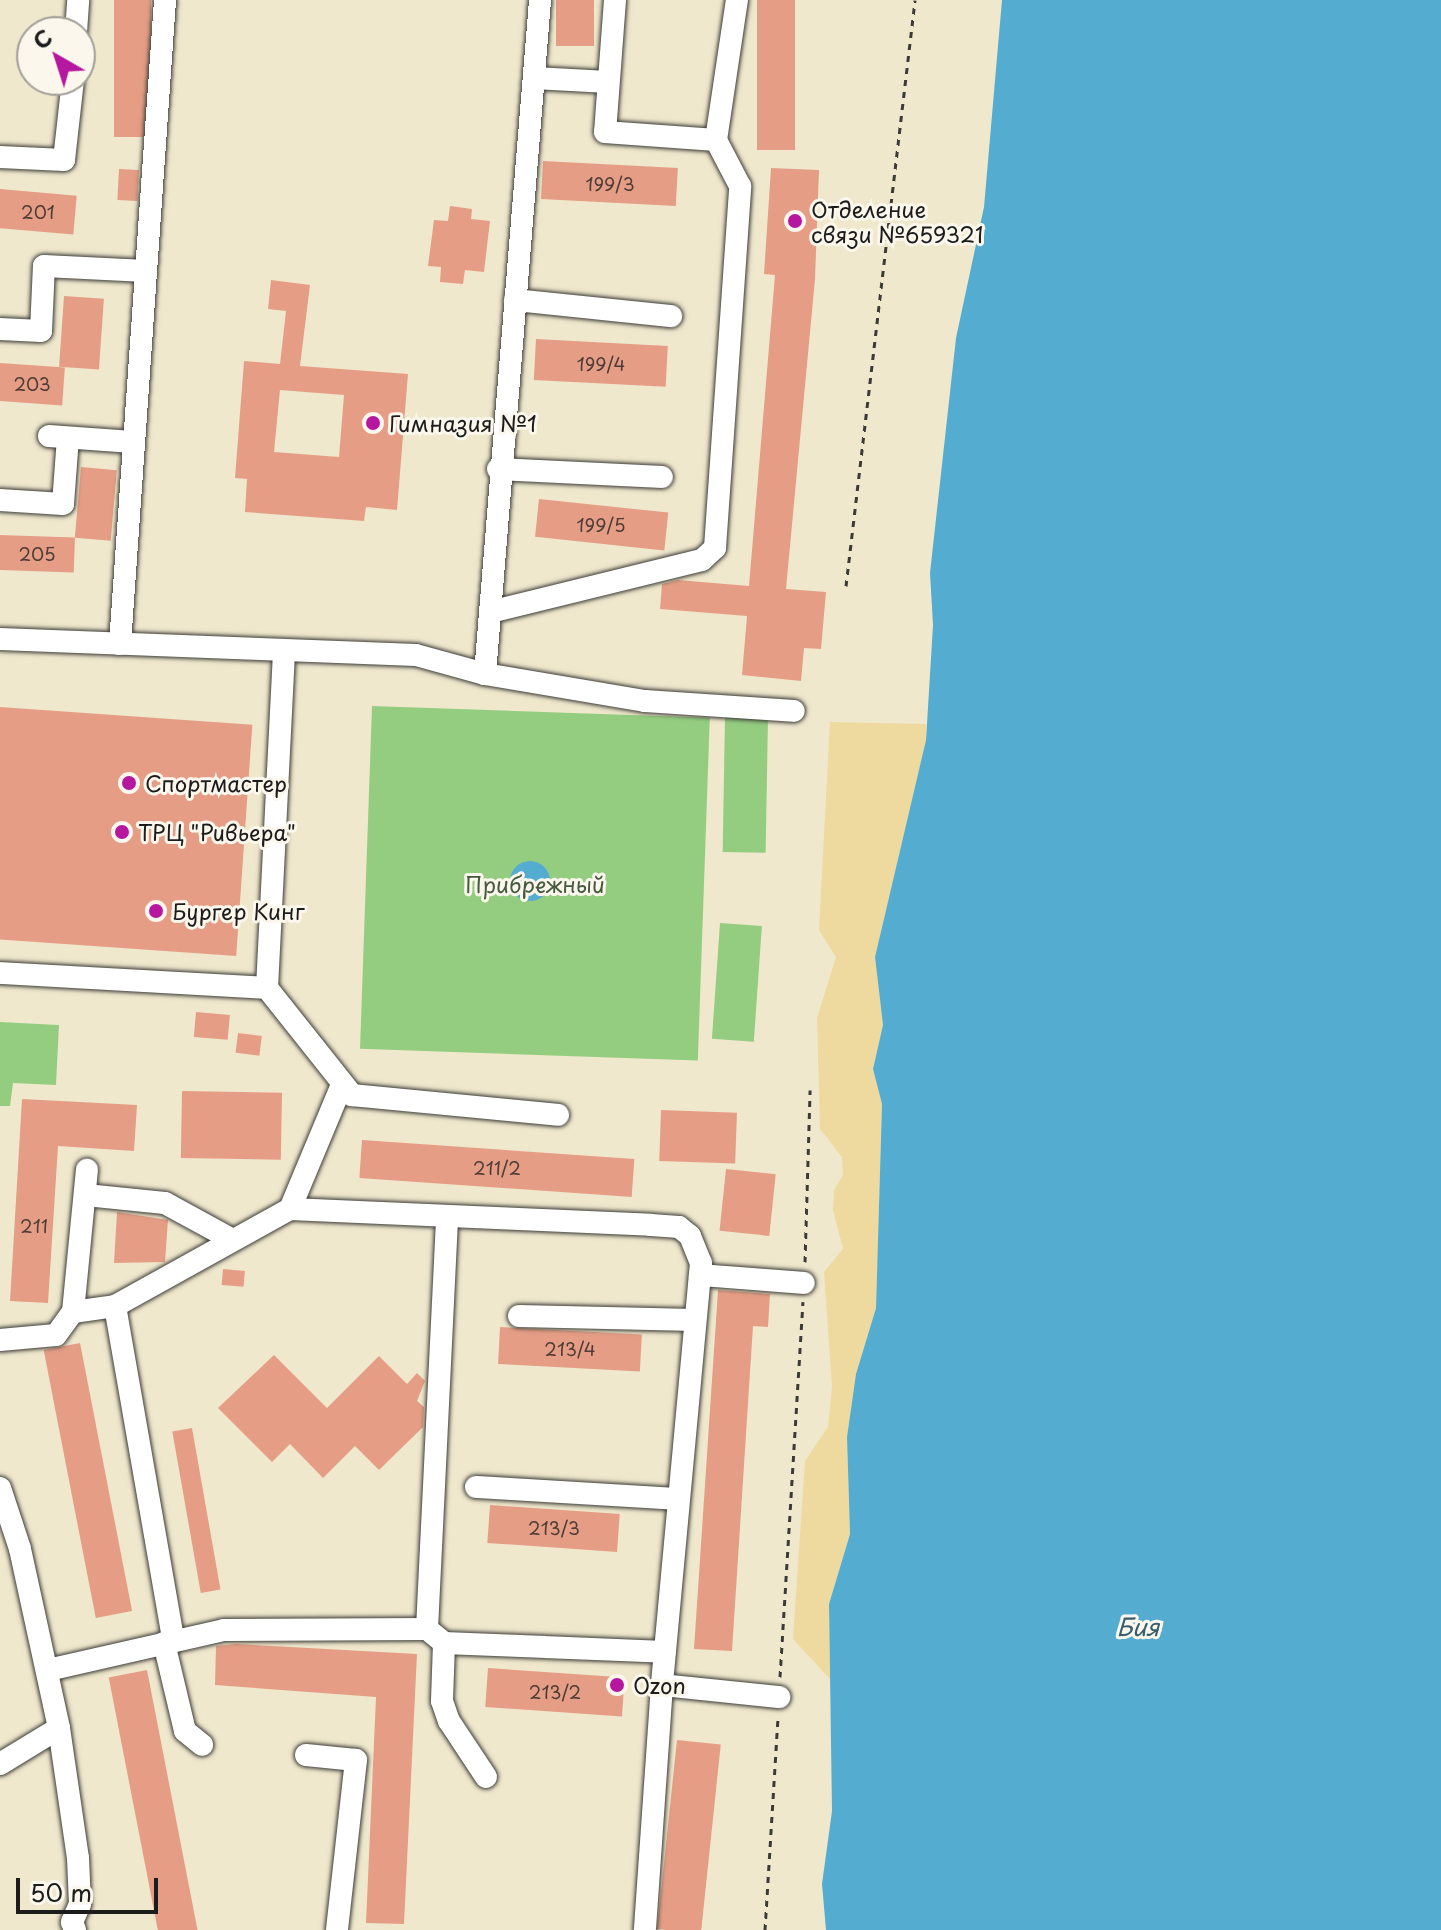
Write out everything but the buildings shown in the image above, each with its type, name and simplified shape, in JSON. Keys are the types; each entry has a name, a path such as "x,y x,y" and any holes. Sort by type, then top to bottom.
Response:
{"street":[{"path":"120,644 165,0"},
{"path":"485,674 498,469 540,0"},
{"path":"615,0 605,132 716,140"},
{"path":"490,612 702,560 715,548 740,186 716,140 737,0"},
{"path":"534,78 608,82"},
{"path":"0,157 64,160 71,96"},
{"path":"0,329 41,331 44,266 146,271"},
{"path":"515,300 671,316"},
{"path":"0,500 63,504 58,437 133,442"},
{"path":"498,469 662,477"},
{"path":"0,639 416,655 485,674 645,701 794,711"},
{"path":"284,651 267,988 341,1087 352,1095 558,1115"},
{"path":"0,973 267,988"},
{"path":"290,1209 341,1087"},
{"path":"0,1340 56,1335 73,1312 87,1170"},
{"path":"86,1195 165,1203 233,1240"},
{"path":"73,1312 115,1306 290,1209 679,1227 697,1249 700,1275 662,1685 645,1930"},
{"path":"447,1216 436,1636 446,1712 486,1777"},
{"path":"700,1275 804,1283"},
{"path":"115,1306 185,1731 202,1745"},
{"path":"519,1316 695,1320"},
{"path":"476,1487 678,1499"},
{"path":"0,1488 20,1549 59,1728 78,1858 80,1904 68,1927"},
{"path":"48,1670 224,1630 436,1636 665,1652"},
{"path":"662,1685 779,1697"},
{"path":"0,1764 59,1728"},
{"path":"306,1755 356,1760 337,1930"}],"path":[{"path":"846,586 915,0"},
{"path":"765,1930 804,1283 810,1090"}],"green space":[{"name":"Прибрежный","path":"372,706 710,718 698,1061 360,1049"},
{"path":"725,717 768,718 766,853 723,852"},
{"path":"720,923 762,926 754,1042 712,1039"},
{"path":"0,1022 59,1025 56,1085 13,1083 10,1106 0,1106"}],"sand":[{"path":"830,722 926,724 926,740 875,957 883,1025 873,1069 882,1104 876,1308 856,1374 847,1437 850,1534 829,1604 830,1679 793,1639 805,1461 828,1427 832,1387 824,1272 843,1249 833,1210 834,1190 843,1175 842,1157 820,1129 817,1018 836,957 819,930"}],"water":[{"name":"Бия","path":"1002,0 1441,0 1441,1930 826,1930 822,1884 832,1811 829,1604 850,1534 847,1437 856,1374 876,1308 882,1104 873,1069 883,1025 875,957 926,740 933,625 930,573 956,338 984,207"},
{"path":"530,861 544,867 550,881 544,895 530,901 516,895 510,881 516,867"}],"place":[{"name":"Отделение связи №659321","path":"795,221"},
{"name":"Гимназия №1","path":"373,423"},
{"name":"Спортмастер","path":"129,783"},
{"name":"ТРЦ \"Ривьера\"","path":"122,832"},
{"name":"Бургер Кинг","path":"156,911"},
{"name":"Ozon","path":"617,1685"}]}
